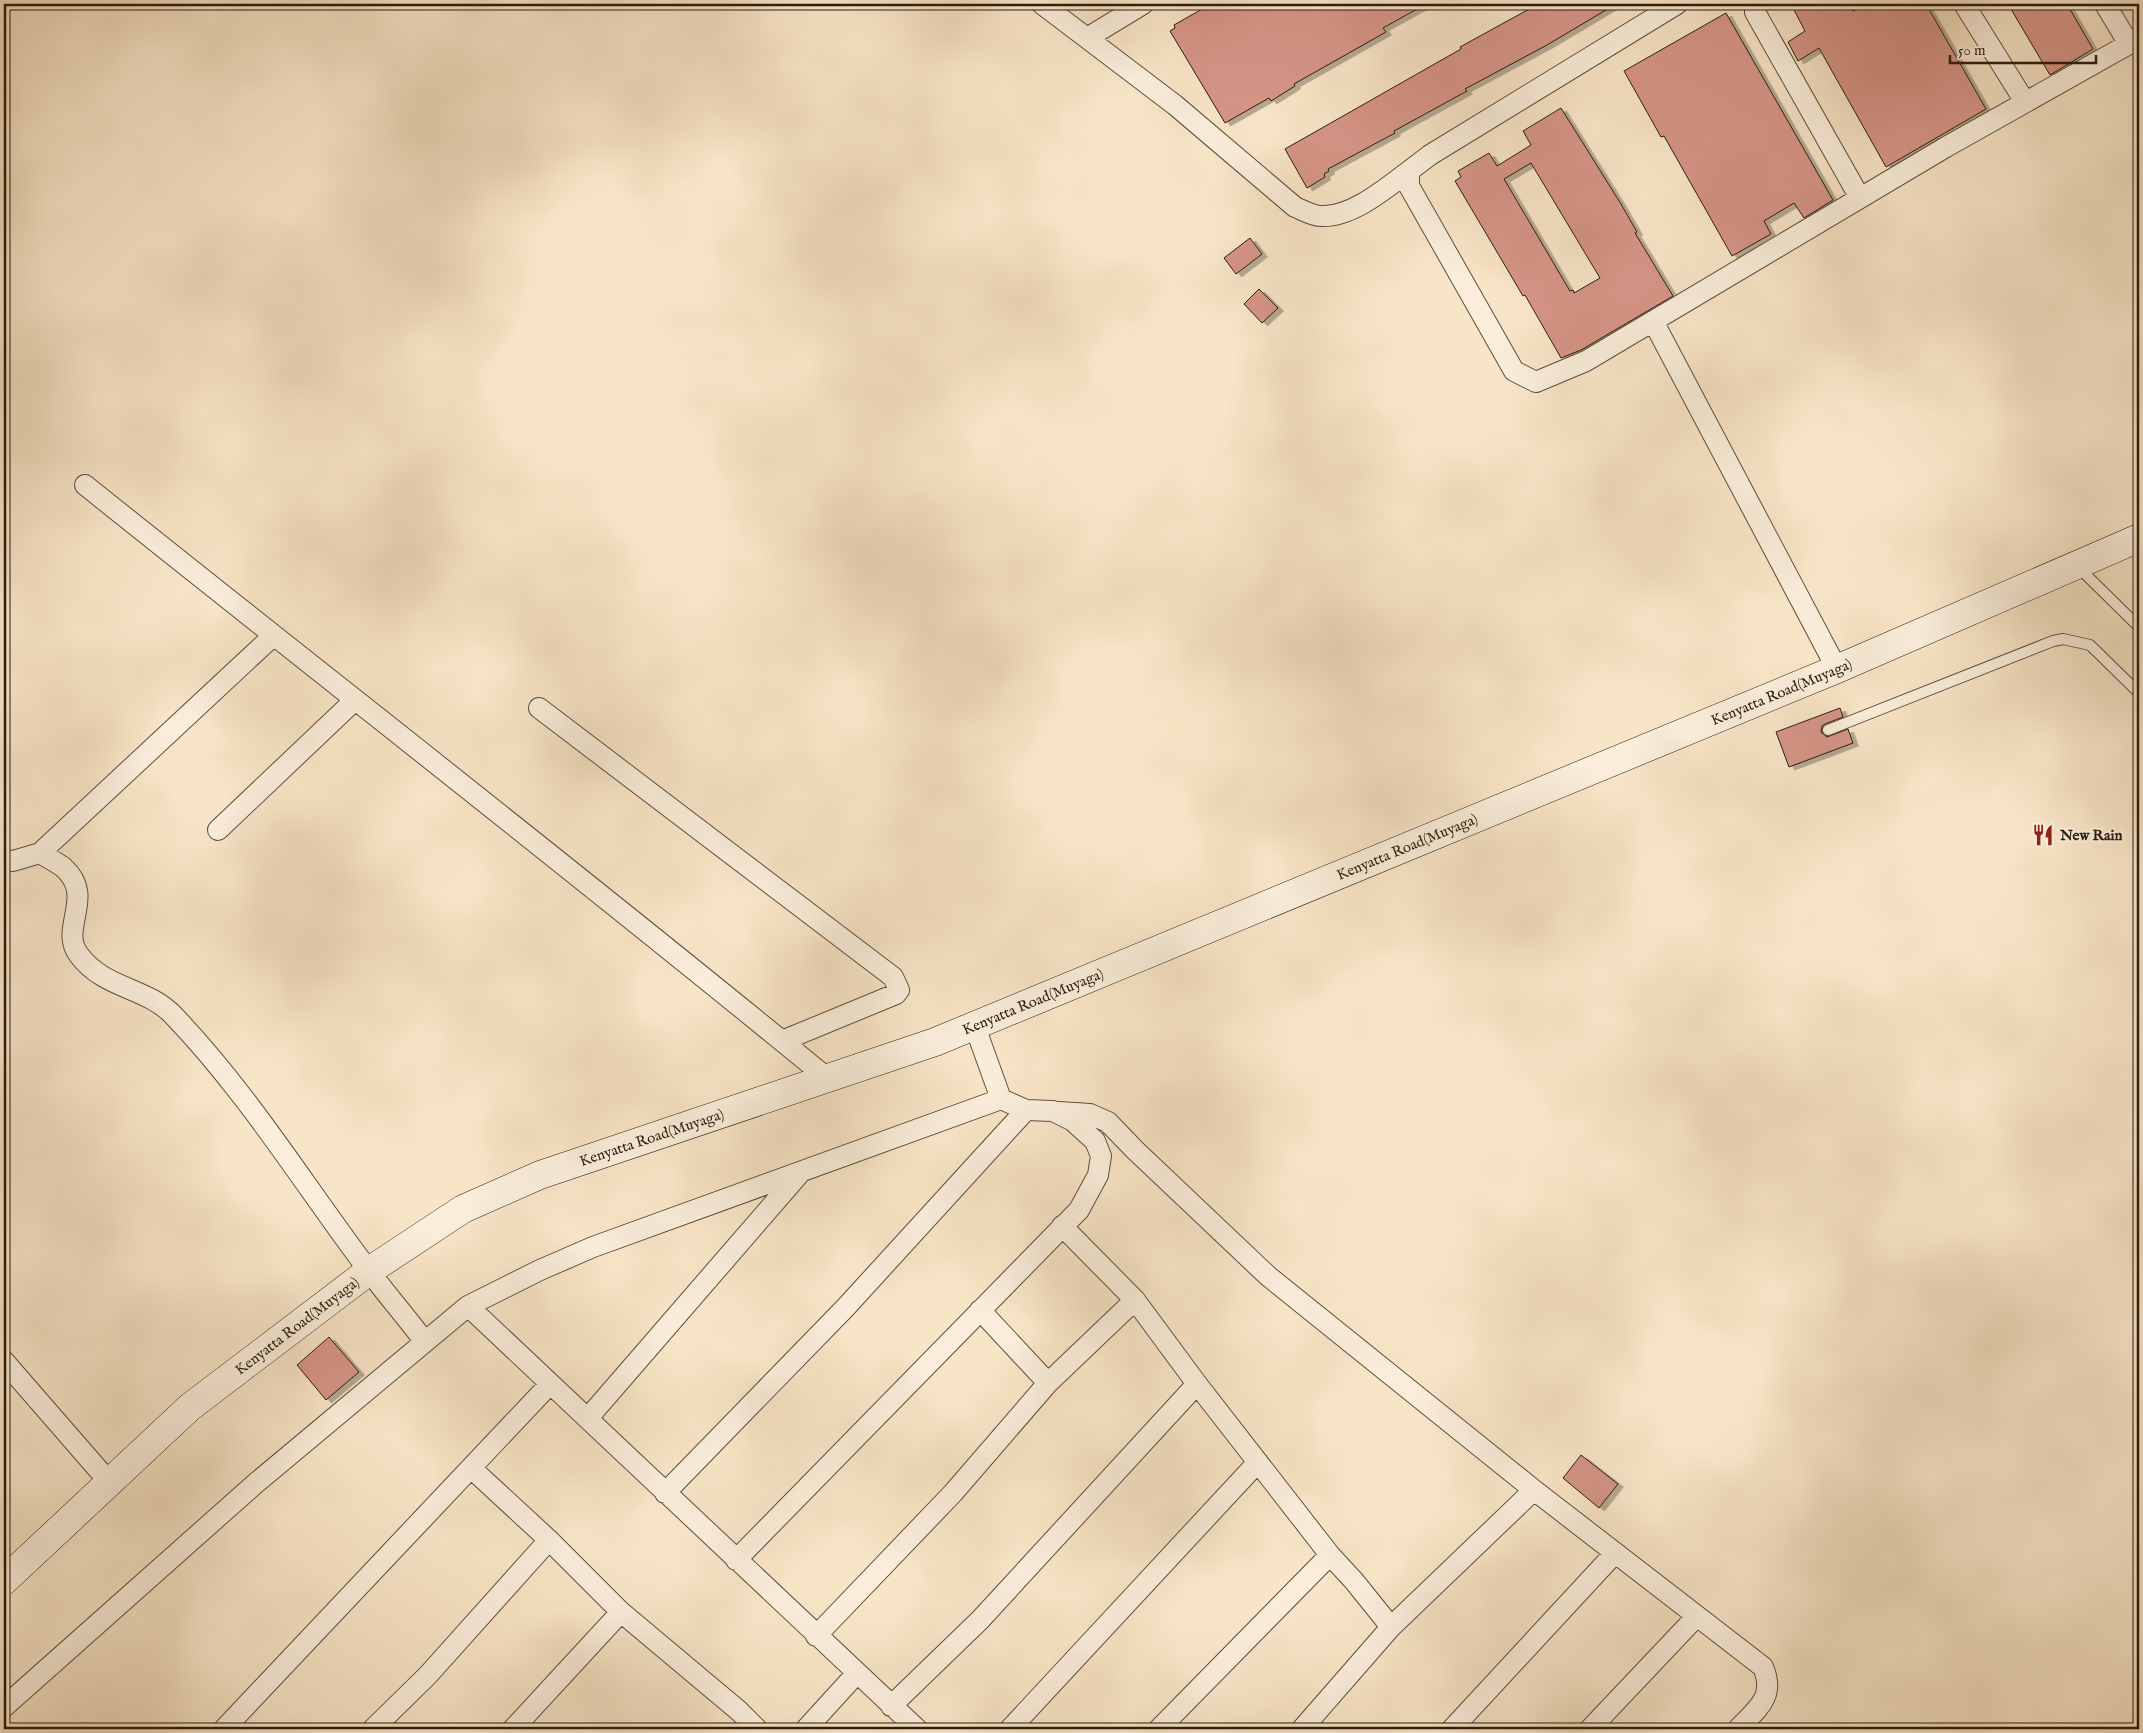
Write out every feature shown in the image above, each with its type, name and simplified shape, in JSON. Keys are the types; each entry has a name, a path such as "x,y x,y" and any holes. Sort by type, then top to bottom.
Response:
{"main road":[{"name":"Kenyatta Road(Muyaga)","path":"4,1581 190,1408 369,1271 463,1209 540,1175 935,1042 974,1024 1837,669 2139,538"}],"street":[{"path":"1042,4 1175,105 1295,207 1320,216 1341,214 1378,194 1430,155 1676,4"},
{"path":"1087,38 1143,4"},
{"path":"1964,4 2025,102"},
{"path":"1409,171 1409,186 1514,371 1536,382 1586,361 1860,198 2134,41 2104,4"},
{"path":"1756,12 1860,198"},
{"path":"1653,320 1837,669"},
{"path":"85,485 638,923 827,1078"},
{"path":"4,860 13,861 40,853 274,636"},
{"path":"218,830 355,700"},
{"path":"539,708 893,976 897,983 899,990 896,994 782,1041"},
{"path":"40,853 64,868 78,892 78,903 72,934 78,953 91,969 113,983 154,999 172,1014 253,1110 369,1271 426,1342"},
{"path":"974,1024 1000,1099"},
{"path":"4,1707 256,1483 468,1306 540,1270 594,1248 1000,1099 1026,1110 1090,1114 1108,1122 1268,1276 1534,1490 1763,1667 1769,1686 1766,1698 1738,1729"},
{"path":"665,1493 846,1307 1026,1110"},
{"path":"736,1560 1079,1210 1098,1175 1101,1156 1095,1141 1073,1121 1053,1111"},
{"path":"588,1418 802,1171"},
{"path":"1062,1226 1135,1300 1197,1384 1330,1554 1391,1627"},
{"path":"816,1636 953,1493 1048,1383 1135,1300"},
{"path":"468,1306 816,1636 917,1729"},
{"path":"980,1310 1048,1383"},
{"path":"4,1361 110,1483"},
{"path":"224,1729 550,1384"},
{"path":"891,1706 980,1620 1197,1384"},
{"path":"1010,1729 1258,1462"},
{"path":"471,1468 549,1540 621,1612 739,1711 757,1729"},
{"path":"1302,1729 1391,1627 1534,1490"},
{"path":"373,1729 428,1674 549,1540"},
{"path":"1452,1729 1615,1553"},
{"path":"1159,1729 1330,1554"},
{"path":"513,1729 621,1612"},
{"path":"1590,1729 1696,1617"},
{"path":"806,1729 857,1673"}],"lane":[{"path":"2077,565 2139,627"},
{"path":"1828,730 2053,641 2063,639 2090,645 2139,693"}],"building":[{"path":"1211,4 1426,4 1383,28 1386,32 1294,84 1295,86 1271,101 1269,98 1225,123 1170,31 1175,28 1174,25"},
{"path":"1529,4 1616,4 1547,45 1465,89 1467,91 1394,131 1395,133 1328,169 1329,171 1324,174 1325,177 1307,188 1285,149 1531,8"},
{"path":"1791,4 1849,4 1853,11 1865,4 1926,4 1986,109 1886,167 1819,48 1798,61 1788,42 1805,31"},
{"path":"2008,4 2067,4 2093,49 2050,75"},
{"path":"1726,13 1833,200 1804,218 1794,203 1764,221 1771,234 1732,256 1664,136 1661,137 1624,71"},
{"path":"1561,108 1621,204 1637,232 1635,233 1673,296 1581,350 1561,358 1455,181 1461,177 1458,171 1489,153 1497,166 1531,145 1523,131","holes":["1531,163 1600,278 1574,293 1573,290 1570,291 1504,179"]},
{"path":"1250,238 1262,254 1236,274 1224,258"},
{"path":"1259,289 1278,308 1262,323 1244,304"},
{"path":"1840,708 1843,717 1822,726 1821,732 1827,737 1848,729 1853,743 1789,767 1776,732"},
{"path":"329,1337 359,1372 326,1400 297,1365"},
{"path":"1581,1455 1618,1484 1599,1508 1563,1478"}],"place":[{"name":"New Rain","path":"2043,835"}]}
